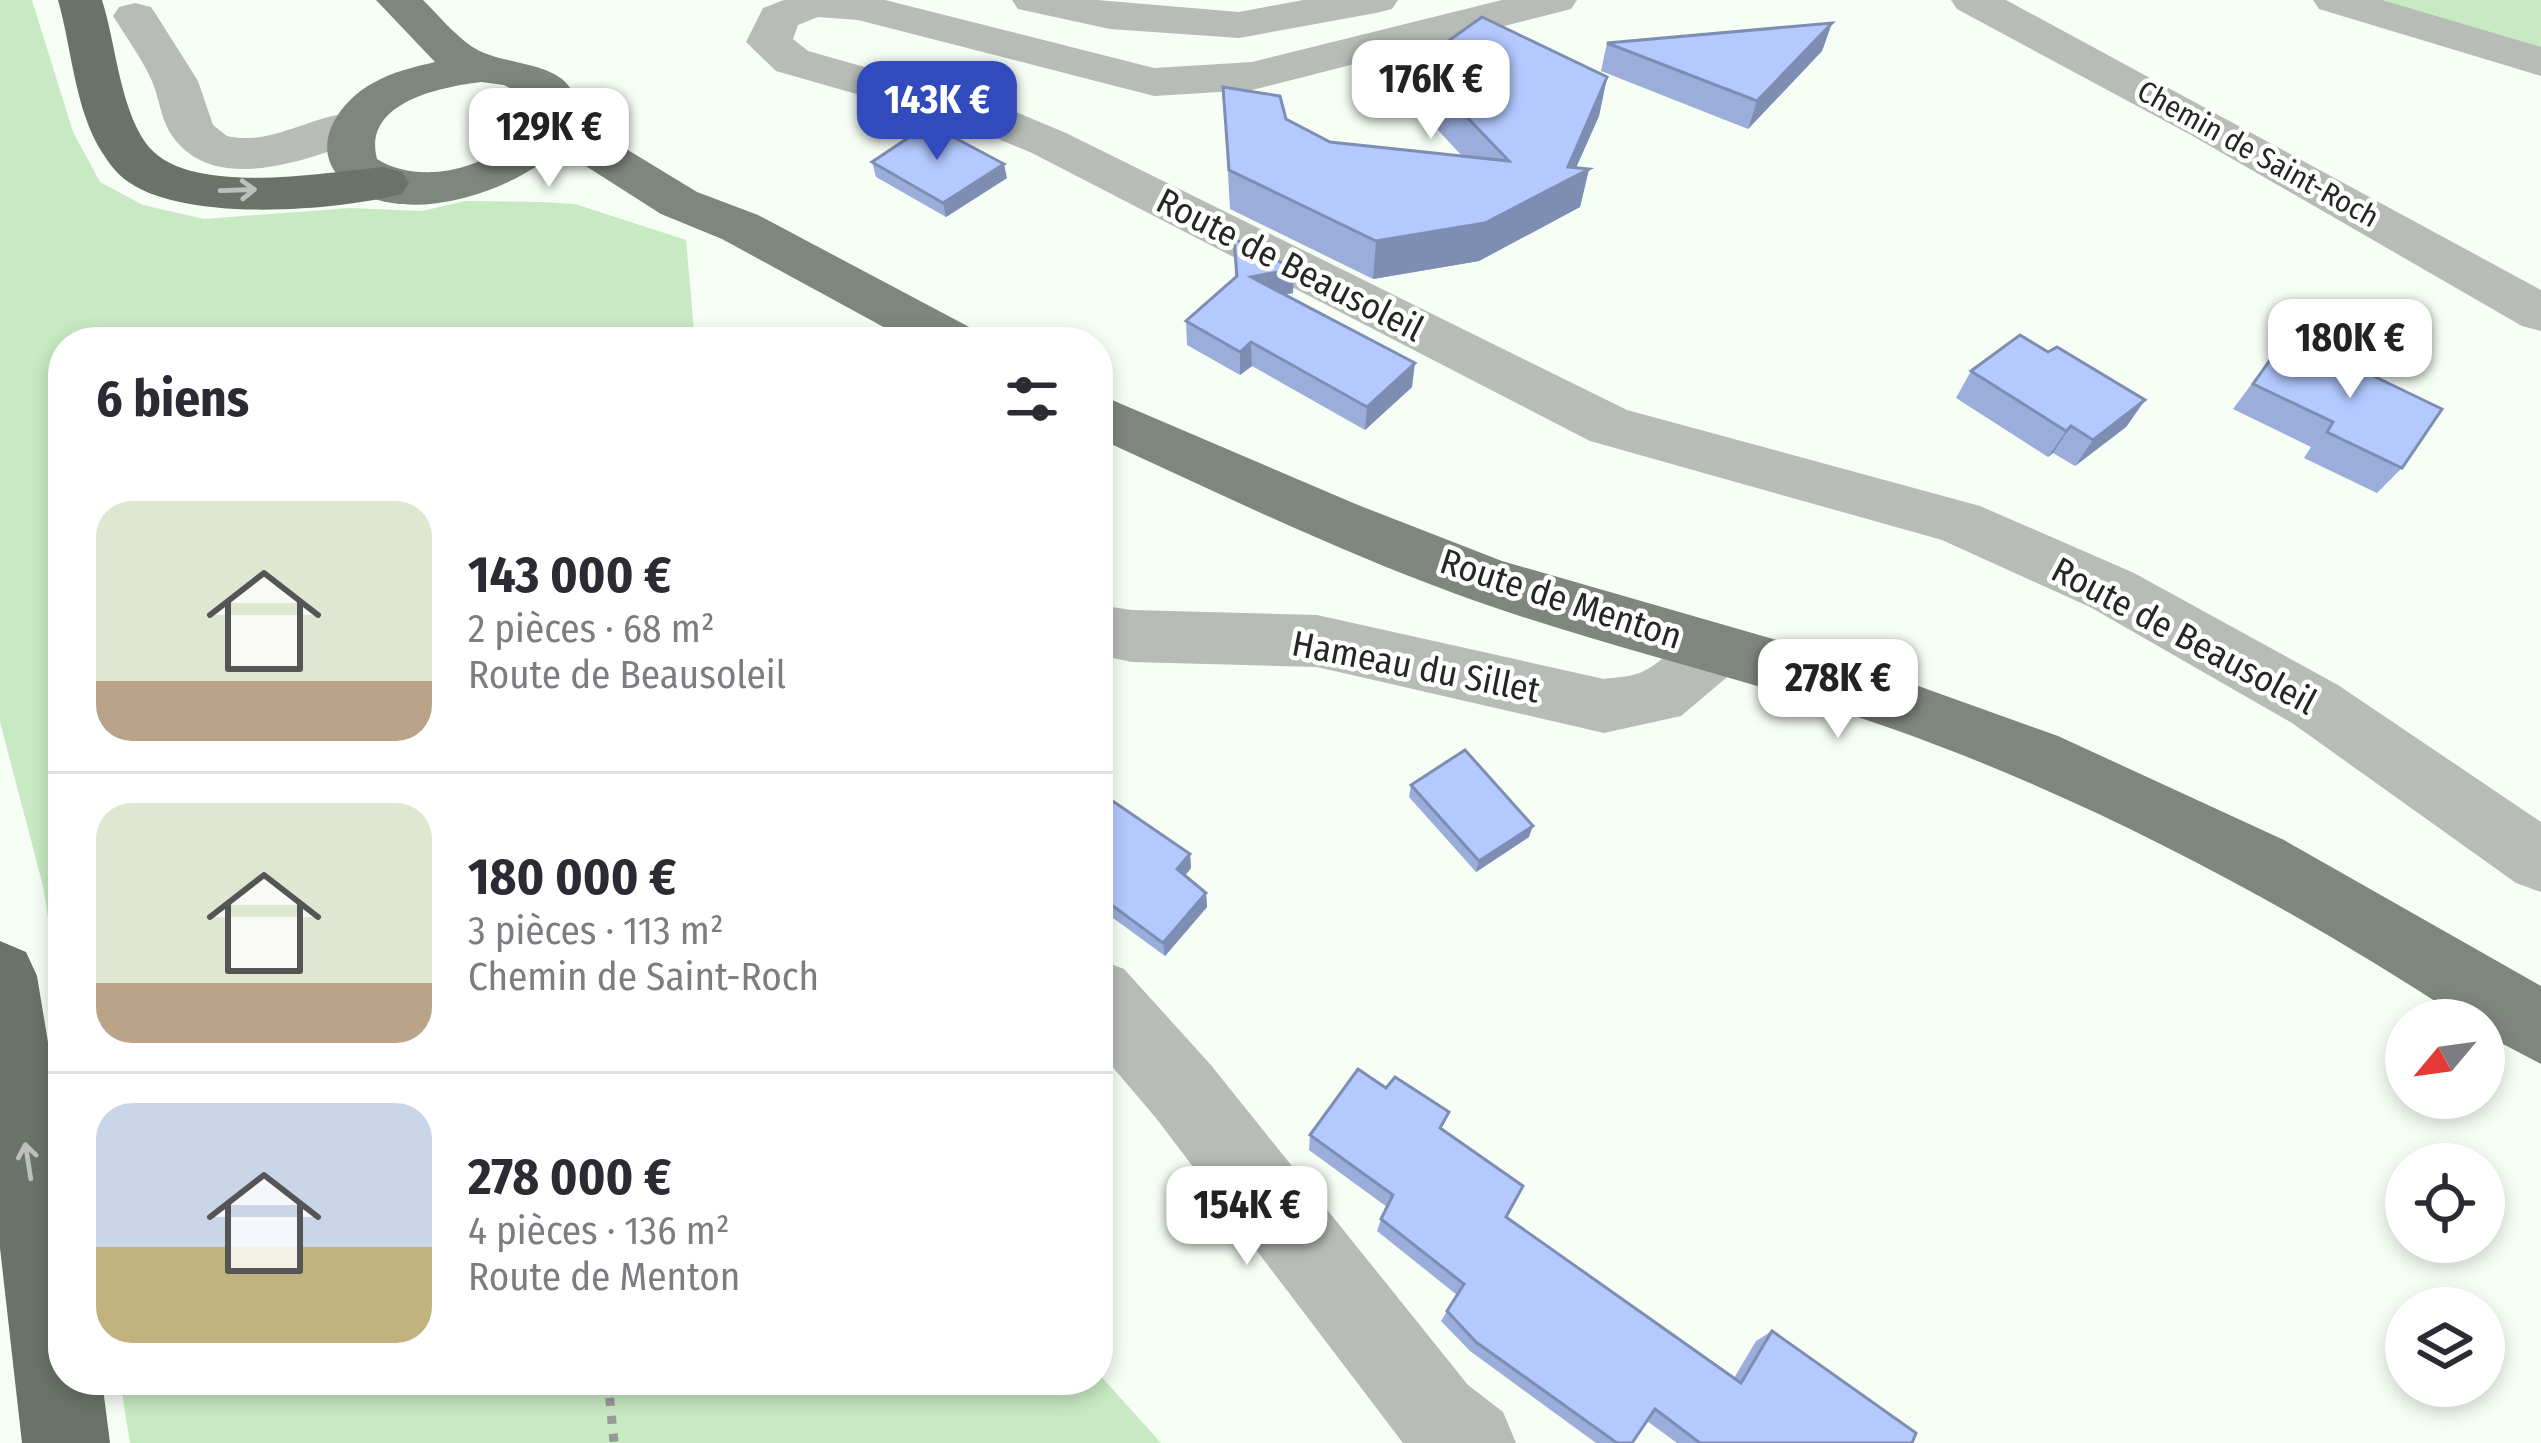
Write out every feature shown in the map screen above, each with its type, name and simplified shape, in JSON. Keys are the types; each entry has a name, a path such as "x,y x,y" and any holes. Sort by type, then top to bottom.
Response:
{"highway":[{"path":"80,0 119,143 136,169 158,182 224,192 384,183"},
{"path":"0,976 48,1316"},
{"path":"59,1395 66,1443"}],"main road":[{"path":"372,0 391,41 369,111 349,142 362,173 413,188 479,178 530,179 679,203"},
{"path":"398,0 455,56 481,68 534,80 548,93 554,110 552,124 538,146 479,178"},
{"path":"369,111 416,81 481,68"},
{"path":"552,124 679,203 740,227 926,327"},
{"name":"Route de Menton","path":"1113,421 1218,470 1481,578 1960,726 2155,811 2444,964 2541,1028"}],"street":[{"path":"1034,0 1109,16 1239,25 1376,0"},
{"name":"Route de Beausoleil","path":"1555,0 1252,76 1154,82 861,7 814,4 779,17 769,42 792,61 982,115 1049,143 1610,426 1959,522 2112,590 2315,704 2541,861"},
{"name":"Chemin de Saint-Roch","path":"1973,0 2208,124 2541,313"},
{"path":"2335,0 2541,62"},
{"path":"132,8 146,131 158,182"},
{"path":"132,8 174,79 195,136 213,147 239,154 273,152 369,111"},
{"name":"Hameau du Sillet","path":"1113,633 1317,641 1604,706 1658,698 1715,649"},
{"path":"1113,1011 1183,1091 1437,1416 1472,1443"}],"path":[{"path":"609,1395 614,1443"}],"green space":[{"path":"0,0 32,0 73,132 100,182 143,205 204,219 350,208 422,211 465,201 575,204 686,240 694,327 48,327 48,918 0,722"},
{"path":"2373,0 2541,0 2541,55"},
{"path":"1113,1390 1161,1443 130,1443 122,1395 1113,1395"}],"building":[{"path":"1482,17 1607,77 1568,167 1589,169 1485,223 1376,241 1229,170 1223,87 1280,96 1286,119 1330,142 1509,161 1416,64"},
{"path":"1832,23 1757,101 1607,43"},
{"path":"929,124 1004,164 943,203 872,162"},
{"path":"1234,239 1294,269 1251,277 1415,363 1367,407 1251,342 1240,352 1186,321 1237,276"},
{"path":"2020,335 2048,352 2057,347 2145,400 2093,440 2071,426 2066,431 1971,371"},
{"path":"2288,335 2442,409 2402,468 2327,432 2333,422 2253,384"},
{"path":"1465,750 1533,826 1479,861 1411,785"},
{"path":"1113,801 1190,854 1177,869 1206,893 1163,943 1113,906"},
{"path":"1358,1069 1386,1088 1395,1077 1449,1112 1440,1128 1523,1186 1506,1217 1741,1383 1772,1331 1916,1433 1912,1443 1700,1443 1655,1409 1632,1443 1617,1443 1476,1342 1447,1311 1464,1284 1381,1219 1393,1195 1310,1135"}]}
